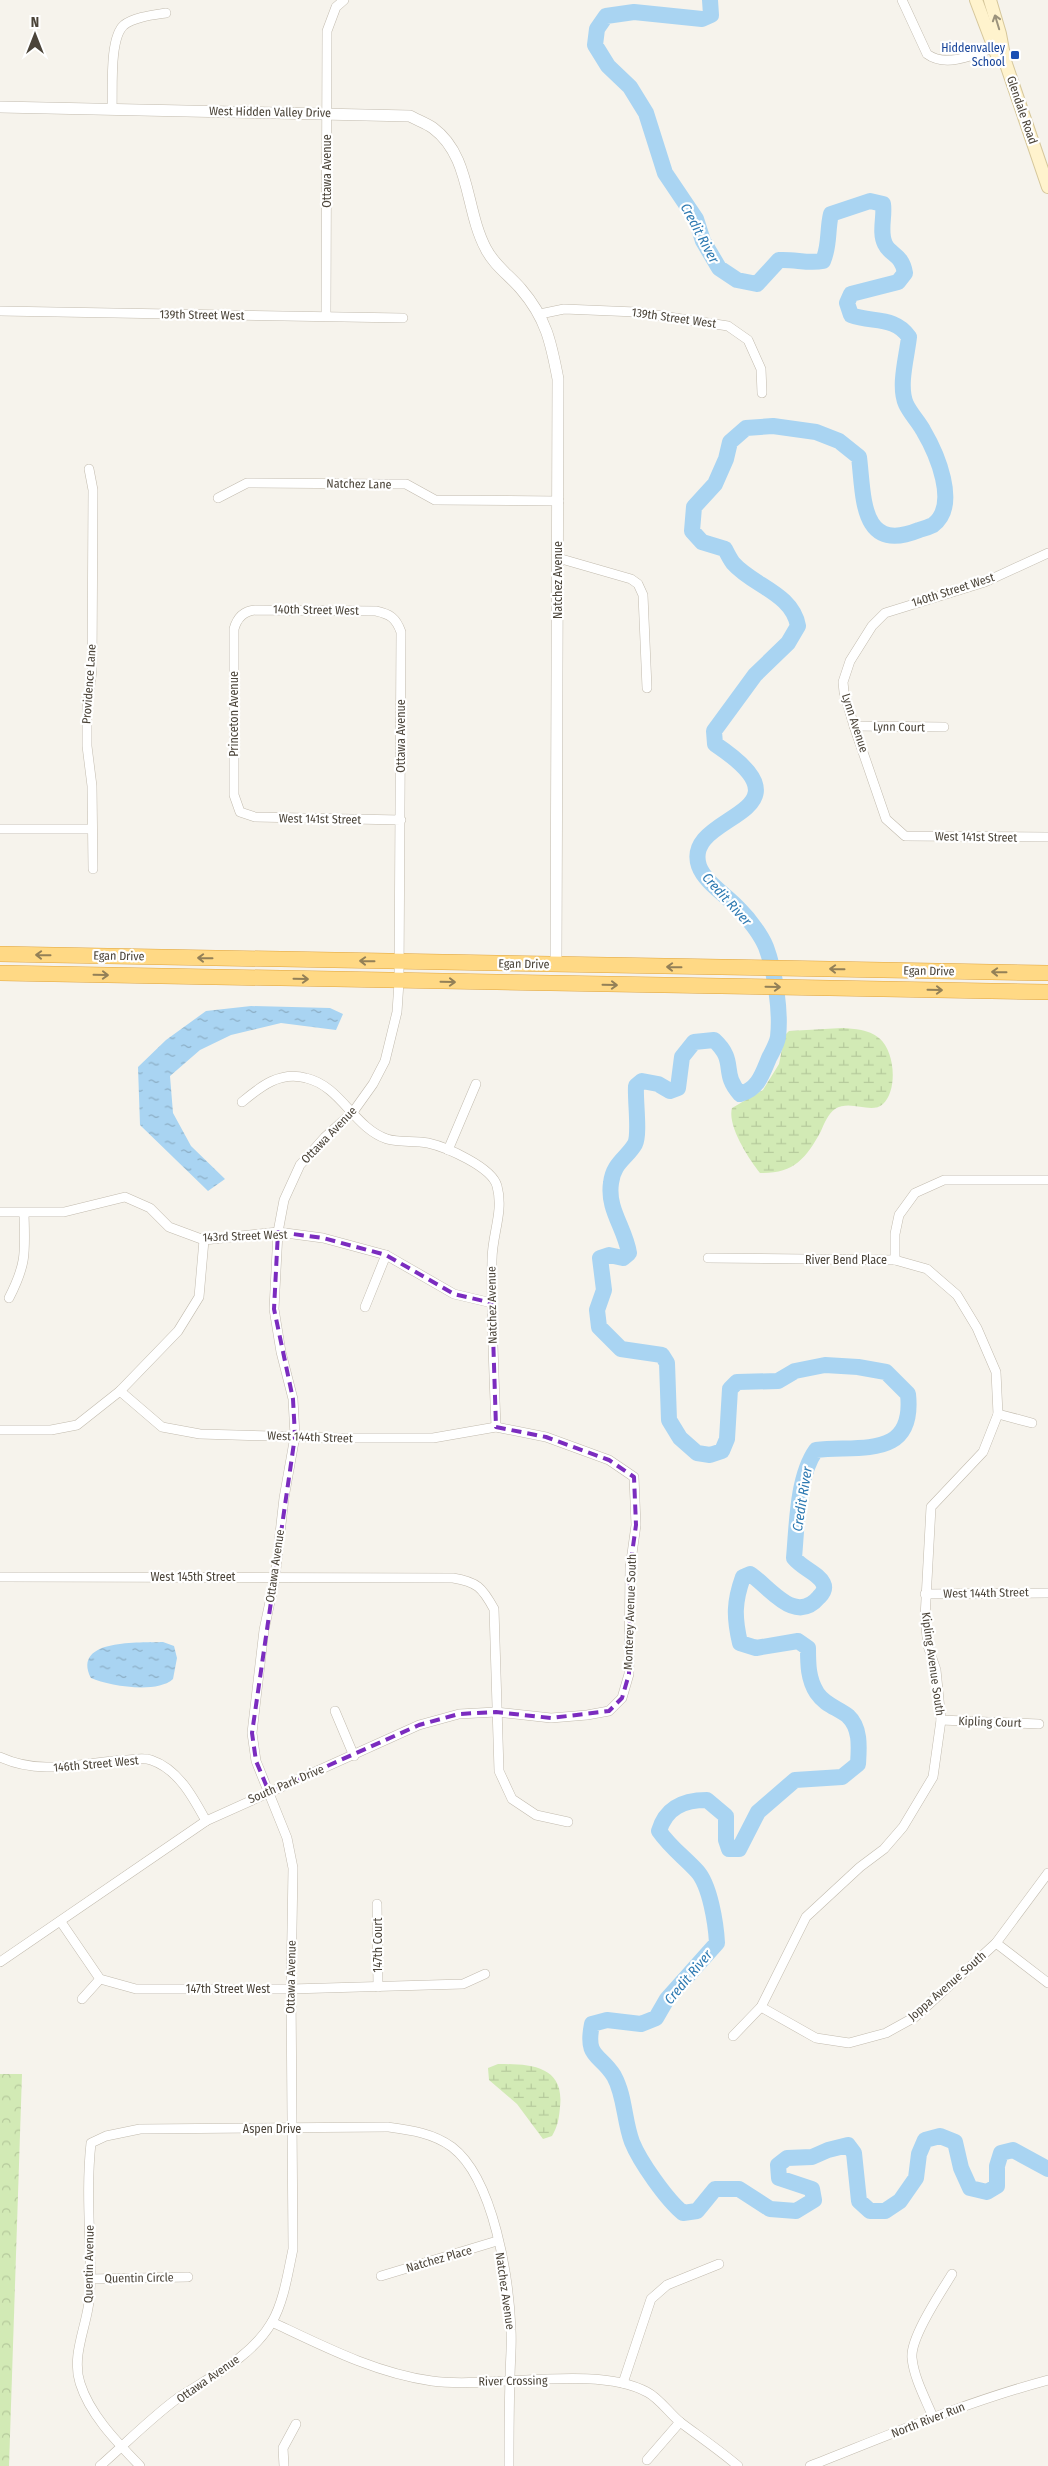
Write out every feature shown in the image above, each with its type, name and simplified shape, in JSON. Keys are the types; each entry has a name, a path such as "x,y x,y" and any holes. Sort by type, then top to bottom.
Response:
{"highway":[{"name":"Egan Drive","path":"0,954 1048,973"},
{"name":"Egan Drive","path":"0,973 399,982 1048,992"}],"main road":[{"name":"Glendale Road","path":"976,0 997,46 998,58 1005,61"},
{"name":"Glendale Road","path":"990,0 1000,34 1005,61 1048,186"}],"street":[{"name":"Ottawa Avenue","path":"326,316 327,31 336,7 344,0"},
{"path":"902,0 927,54 933,58 951,60 997,46"},
{"path":"112,109 115,41 124,25 140,18 166,13"},
{"name":"West Hidden Valley Drive","path":"0,107 410,116 434,128 455,153 467,187 474,220"},
{"name":"Natchez Avenue","path":"474,220 486,249 498,266 520,288 540,314 551,341 558,379 556,965"},
{"name":"139th Street West","path":"540,314 564,309 636,312 728,326 748,340 761,369 762,393"},
{"name":"139th Street West","path":"0,312 403,318"},
{"name":"Providence Lane","path":"89,469 93,490 92,660 86,709 86,746 92,786 93,869"},
{"name":"Natchez Lane","path":"218,498 247,483 406,484 435,500 559,501"},
{"name":"140th Street West","path":"885,613 985,582 1048,553"},
{"path":"558,558 630,579 638,584 643,595 647,688"},
{"name":"140th Street West","path":"241,616 248,611 255,610 376,611 392,615"},
{"name":"Lynn Avenue","path":"885,613 872,626 845,672 844,692 886,819 904,836"},
{"name":"Ottawa Avenue","path":"100,2466 176,2399 225,2369 251,2348 272,2322 284,2287 293,2249 291,1989 293,1868 287,1838 256,1761 252,1733 264,1630 275,1578 284,1498 295,1436 293,1399 281,1352 274,1309 278,1232 284,1200 300,1165 325,1137 353,1112 385,1061 397,1012 401,820 400,632 398,623 392,615"},
{"name":"Princeton Avenue","path":"240,812 234,795 234,629 241,616"},
{"name":"Lynn Court","path":"854,726 944,727"},
{"name":"West 141st Street","path":"240,812 255,817 401,820"},
{"path":"0,830 92,829"},
{"name":"West 141st Street","path":"904,836 1048,838"},
{"path":"242,1102 273,1080 296,1076 308,1078 320,1084 353,1112 363,1126 386,1139 428,1143 448,1150 476,1084"},
{"name":"Natchez Avenue","path":"448,1150 480,1166 496,1183 500,1207 492,1257 496,1427"},
{"name":"River Bend Place","path":"708,1258 895,1260 895,1234 899,1215 915,1193 944,1180 1048,1180"},
{"name":"143rd Street West","path":"0,1212 64,1212 125,1196 150,1208 169,1227 204,1240 278,1232 323,1238 386,1255 454,1294 492,1303"},
{"path":"9,1298 19,1279 25,1259 24,1213"},
{"path":"0,1430 51,1430 77,1424 120,1391 178,1331 199,1297 204,1240"},
{"path":"365,1307 386,1255"},
{"name":"Kipling Avenue South","path":"733,2036 761,2007 806,1917 860,1867 884,1849 903,1827 933,1777 941,1720 936,1670 928,1646 925,1594 931,1508 983,1452 998,1414 996,1372 977,1328 957,1295 927,1269 895,1260"},
{"name":"West 144th Street","path":"120,1391 162,1426 200,1434 433,1438 496,1427 546,1437 609,1460 634,1477"},
{"path":"998,1414 1032,1424"},
{"name":"Monterey Avenue South","path":"609,1711 622,1698 628,1674 630,1568 636,1525 634,1477"},
{"name":"West 145th Street","path":"0,1577 453,1578 470,1581 484,1591 494,1609 496,1712"},
{"name":"West 144th Street","path":"925,1594 1048,1593"},
{"path":"335,1711 354,1756"},
{"name":"South Park Drive","path":"0,1962 206,1821 268,1792 354,1756 419,1725 459,1714 496,1712 551,1718 609,1711"},
{"path":"496,1712 499,1771 512,1799 536,1815 568,1822"},
{"name":"Kipling Court","path":"941,1720 1039,1724"},
{"name":"146th Street West","path":"0,1757 17,1765 50,1768 149,1759 171,1771 191,1793 206,1821"},
{"name":"Joppa Avenue South","path":"761,2007 816,2038 849,2043 886,2033 916,2017 996,1944 1048,1873"},
{"name":"147th Court","path":"378,1904 378,1986"},
{"path":"61,1922 100,1979 82,1999"},
{"path":"996,1944 1048,1983"},
{"name":"147th Street West","path":"100,1979 136,1989 291,1989 463,1984 485,1974"},
{"name":"Aspen Drive","path":"106,2136 140,2129 388,2127 416,2131 437,2138"},
{"name":"Quentin Avenue","path":"106,2136 91,2143 88,2168 90,2279 88,2307 78,2347 79,2382 89,2404 122,2447 140,2466"},
{"name":"Natchez Avenue","path":"437,2138 453,2148 472,2168 486,2195 505,2271 511,2330 508,2466"},
{"name":"Natchez Place","path":"381,2276 497,2242"},
{"path":"623,2384 651,2298 667,2285 719,2264"},
{"path":"933,2417 916,2375 912,2356 918,2333 952,2274"},
{"name":"Quentin Circle","path":"90,2279 188,2277"},
{"name":"River Crossing","path":"272,2322 343,2355 400,2376 434,2382 590,2380 623,2384 647,2392 680,2422 719,2449 738,2466"},
{"name":"North River Run","path":"810,2466 933,2417 1004,2392 1048,2380"},
{"path":"647,2460 680,2422"},
{"path":"284,2466 282,2448 296,2424"}],"highlighted area":[{"path":"278,1232 323,1238 386,1255 454,1294 492,1303 496,1427 546,1437 609,1460 634,1477 636,1525 630,1568 629,1674 622,1698 609,1711 551,1718 496,1712 459,1714 419,1725 269,1792 256,1761 252,1733 295,1436 293,1399 274,1309"}],"green space":[{"path":"842,1028 870,1033 879,1038 884,1044 893,1071 893,1080 888,1098 878,1107 841,1106 835,1109 828,1116 810,1150 797,1163 781,1171 760,1173 745,1151 736,1133 731,1115 732,1108 763,1090 779,1064 785,1035 789,1031"},
{"path":"498,2064 533,2067 551,2075 557,2083 560,2093 560,2107 558,2122 552,2136 543,2139 517,2104 489,2080 488,2068"},
{"path":"0,2074 22,2074 9,2466 0,2466"}],"water":[{"path":"251,1006 330,1008 343,1014 336,1030 281,1023 231,1035 200,1050 170,1076 173,1113 191,1146 225,1179 208,1191 140,1125 138,1067 166,1040 206,1011"},
{"path":"163,1642 174,1646 177,1658 173,1679 166,1684 133,1687 109,1684 91,1678 87,1665 91,1656 99,1649 125,1643"}],"waterway":[{"name":"Credit River","path":"710,0 711,15 702,19 634,12 606,16 597,29 595,45 608,66 630,87 646,113 665,173 696,219 703,241 719,268 737,280 757,284 779,260 823,261 827,249 831,214 870,201 883,204 883,239 887,248 899,258 905,273 898,282 851,294 847,303 851,315 890,323 903,330 909,337 903,380 904,397 906,404 934,451 939,464 943,478 945,505 941,516 933,525 900,535 885,534 875,528 869,518 862,489 859,457 839,441 816,432 773,426 746,428 730,442 726,459 715,484 694,507 692,531 702,542 725,549 733,563 741,571 788,605 798,626 788,643 755,675 714,731 715,744 745,768 756,786 753,800 741,812 709,834 699,848 699,866 706,878 747,918 758,932 766,947 776,992 779,1016 778,1037 759,1080 746,1092 740,1094 734,1086 729,1073 728,1061 714,1040 694,1042 682,1057 678,1088 670,1091 658,1084 642,1081 636,1086 637,1125 635,1144 614,1170 610,1192 614,1210 629,1253 623,1258 609,1255 600,1258 604,1290 597,1310 599,1327 621,1349 662,1355 667,1363 669,1420 680,1438 697,1453 710,1455 722,1451 727,1439 730,1389 737,1382 778,1381 795,1371 825,1365 858,1367 886,1372 908,1394 908,1415 903,1430 894,1439 881,1445 816,1450 810,1461 801,1487 794,1558 821,1580 824,1591 810,1605 792,1606 750,1574 743,1577 738,1594 736,1617 740,1643 756,1648 798,1641 808,1648 810,1677 817,1693 848,1716 855,1726 859,1751 858,1764 842,1777 795,1780 758,1812 739,1849 729,1849 726,1840 726,1816 707,1800 684,1803 677,1806 666,1816 659,1831 702,1877 712,1905 717,1943 667,1999 656,2018 641,2024 607,2020 592,2024 591,2044 592,2050 609,2069 618,2084 629,2134 636,2150 647,2170 683,2213 697,2211 715,2189 739,2189 770,2209 796,2211 814,2200 812,2189 779,2178 778,2165 787,2158 812,2157 828,2150 848,2145 854,2153 859,2201 870,2211 885,2211 900,2201 916,2178 919,2154 925,2140 940,2136 955,2142 961,2168 970,2188 987,2192 997,2186 997,2166 1001,2153 1013,2150 1048,2169"}],"place":[{"name":"Hiddenvalley School","path":"1015,55"}]}
